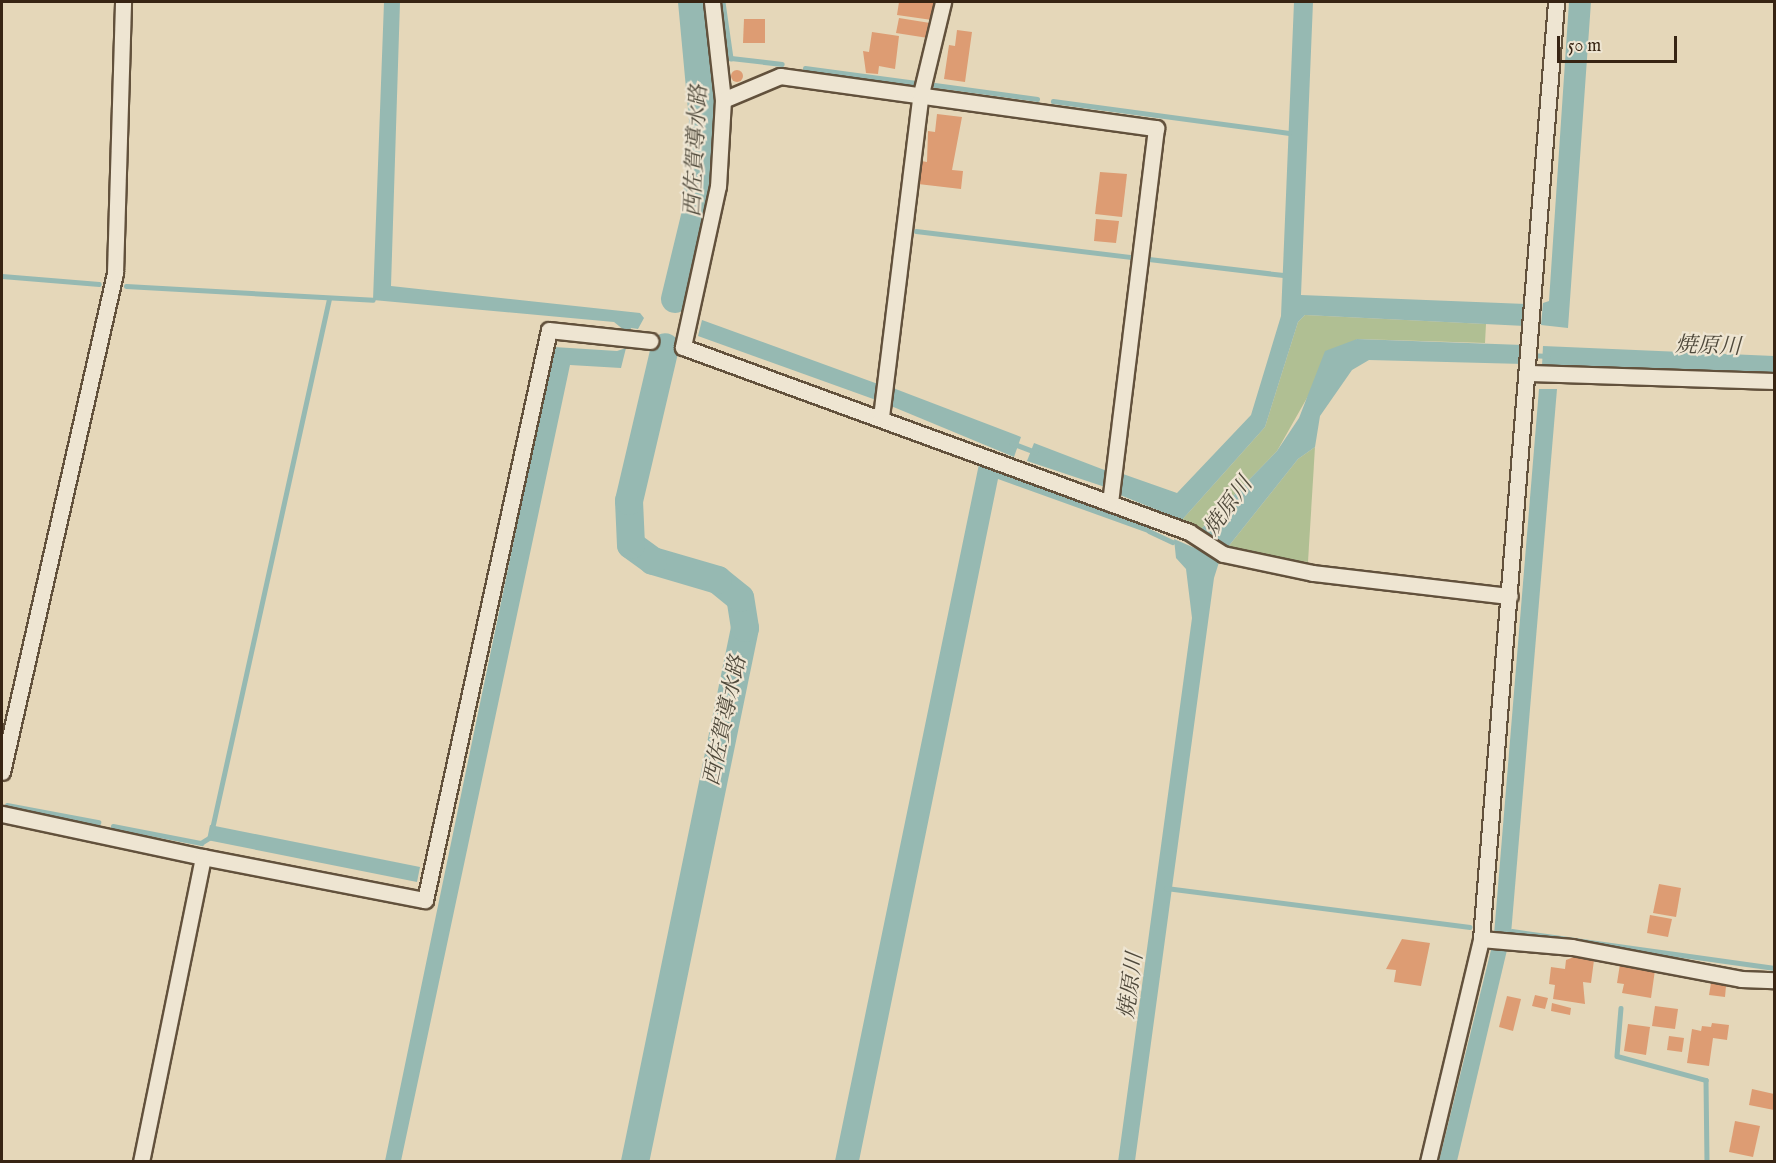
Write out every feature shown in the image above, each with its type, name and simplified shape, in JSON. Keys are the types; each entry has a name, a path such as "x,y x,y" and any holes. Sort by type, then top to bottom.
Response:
{"street":[{"path":"2,772 115,273 123,2"},
{"path":"712,2 723,100 712,231 683,347 883,403 1110,503 1189,532 1217,551 1313,573 1510,596"},
{"path":"883,403 920,98 943,2"},
{"path":"1428,1161 1481,939 1530,373 1556,2"},
{"path":"723,100 780,76 920,98 1156,128 1110,503"},
{"path":"2,814 203,857 425,900 549,330 650,341"},
{"path":"1530,373 1774,381"},
{"path":"141,1161 203,857"},
{"path":"1481,939 1572,947 1741,979 1774,980"}],"green space":[{"path":"1305,315 1486,324 1485,343 1357,339 1312,389 1277,451 1200,530 1182,520 1265,427 1298,322"},
{"path":"1315,447 1308,562 1251,555 1228,547 1298,459"}],"water":[{"path":"384,2 400,2 391,286 640,313 644,318 638,329 631,328 629,334 614,322 373,300"},
{"path":"1294,2 1313,2 1301,295 1526,304 1525,326 1305,315 1298,322 1265,427 1182,520 1120,495 1123,474 1177,493 1251,415 1281,316"},
{"path":"1569,2 1591,2 1568,328 1541,325 1543,303 1549,301"},
{"path":"702,320 878,384 876,400 698,336"},
{"path":"1357,339 1523,345 1524,364 1369,360 1352,370 1320,416 1315,447 1298,459 1228,547 1200,530 1277,451 1299,418 1325,351"},
{"path":"1543,346 1774,356 1774,376 1542,366"},
{"path":"554,347 617,351 626,348 621,368 570,365 401,1161 385,1161"},
{"path":"893,388 1021,437 1014,457 891,406"},
{"path":"1539,389 1557,389 1511,934 1494,935"},
{"path":"1034,443 1107,471 1105,487 1027,461"},
{"path":"979,464 1150,528 1148,533 998,479 859,1161 835,1161"},
{"path":"1174,539 1220,559 1214,578 1135,1161 1118,1162 1192,618 1186,569 1176,558"},
{"path":"210,825 420,867 417,882 207,840"},
{"path":"1491,950 1507,950 1457,1161 1439,1161"}],"building":[{"path":"899,2 934,3 932,20 897,15"},
{"path":"899,18 930,23 928,38 896,33"},
{"path":"744,19 765,19 765,43 743,43"},
{"path":"957,30 972,32 965,82 944,79 949,45 955,46"},
{"path":"872,32 899,36 895,69 879,66 878,74 866,73 863,51 869,52"},
{"path":"739,70 743,76 739,82 735,82 731,74"},
{"path":"937,114 962,117 952,170 963,171 961,189 918,184 921,161 927,162 928,131 935,132"},
{"path":"1100,172 1127,174 1122,217 1095,214"},
{"path":"1096,219 1119,221 1116,243 1094,241"},
{"path":"1659,884 1681,888 1676,917 1653,913"},
{"path":"1650,915 1672,919 1668,937 1647,933"},
{"path":"1402,939 1430,943 1421,986 1394,982 1396,970 1386,969"},
{"path":"1574,957 1594,960 1591,983 1583,982 1585,1004 1553,999 1555,985 1549,984 1551,967 1565,969 1566,960"},
{"path":"1620,964 1655,970 1651,998 1622,993 1624,984 1617,983"},
{"path":"1711,983 1726,986 1725,997 1709,995"},
{"path":"1535,995 1548,998 1545,1009 1532,1006"},
{"path":"1507,996 1521,999 1513,1031 1499,1027"},
{"path":"1552,1003 1571,1008 1570,1015 1551,1011"},
{"path":"1655,1006 1678,1009 1675,1029 1652,1026"},
{"path":"1712,1023 1729,1025 1727,1040 1713,1038 1709,1066 1687,1063 1692,1029 1701,1031 1702,1026 1711,1027"},
{"path":"1628,1024 1650,1027 1646,1055 1624,1051"},
{"path":"1669,1036 1684,1038 1682,1052 1667,1050"},
{"path":"1752,1089 1774,1094 1774,1110 1749,1105"},
{"path":"1735,1121 1760,1126 1753,1157 1729,1152"}],"waterway":[{"name":"西佐賀導水路","path":"675,299 696,212 703,120 692,2"},
{"path":"723,2 731,58 782,64"},
{"path":"805,68 918,83"},
{"path":"935,85 1037,99"},
{"path":"1053,101 1289,133"},
{"path":"916,231 1131,257"},
{"path":"1149,259 1283,275"},
{"path":"2,276 99,284"},
{"path":"126,286 373,300"},
{"path":"212,829 329,299"},
{"name":"西佐賀導水路","path":"635,1162 745,628 740,598 718,580 653,561 631,545 629,501 665,347"},
{"name":"焼原川","path":"1529,355 1548,356"},
{"path":"1012,443 1035,452"},
{"path":"1149,531 1173,542"},
{"path":"7,805 98,822"},
{"path":"113,826 201,843 209,838"},
{"path":"1166,888 1470,927"},
{"path":"1512,931 1774,968"},
{"path":"1621,1008 1617,1056 1706,1080 1707,1162"}]}
